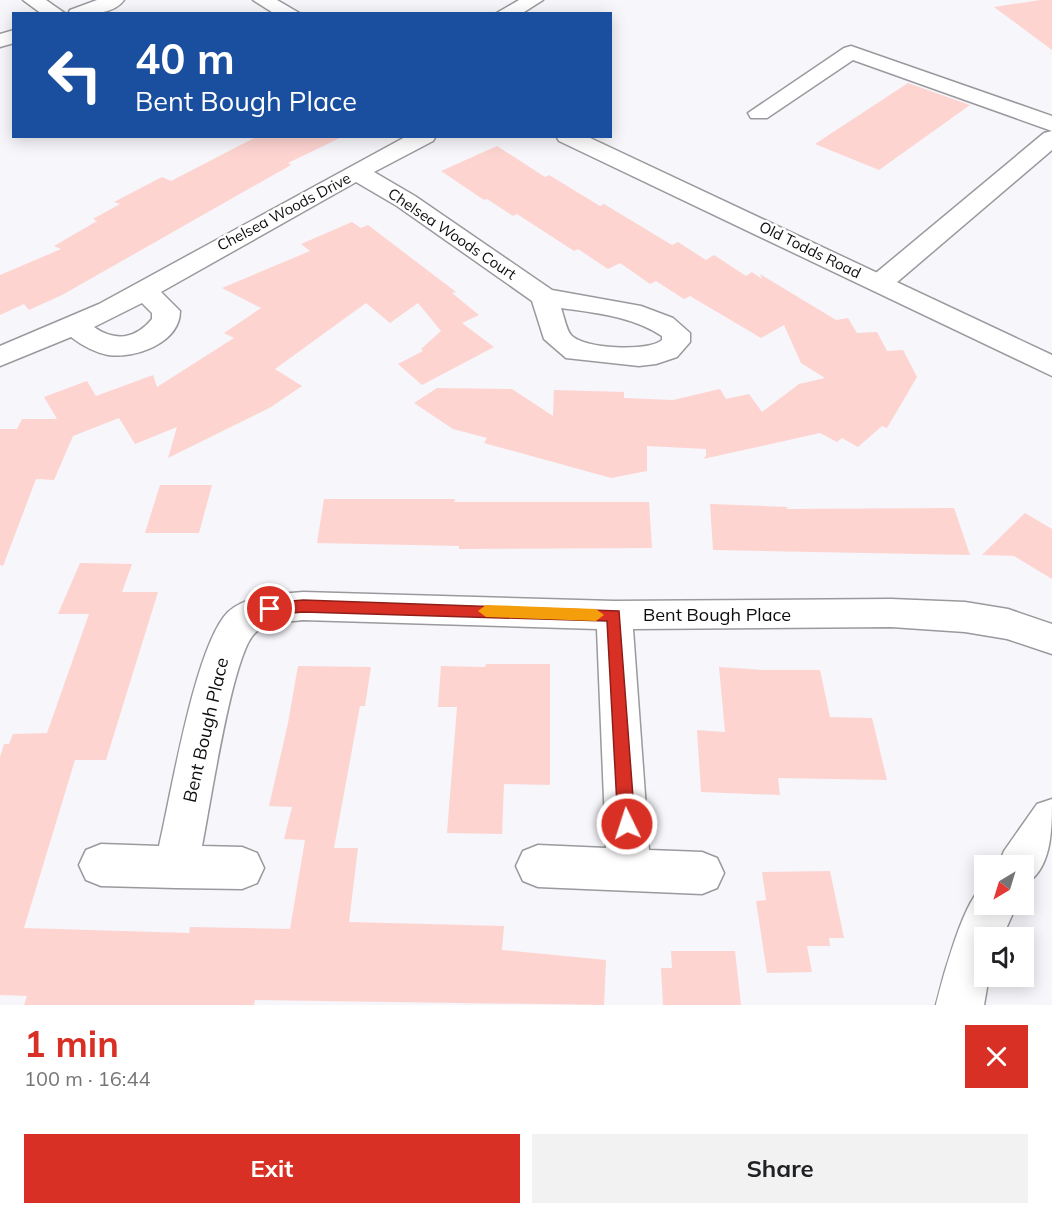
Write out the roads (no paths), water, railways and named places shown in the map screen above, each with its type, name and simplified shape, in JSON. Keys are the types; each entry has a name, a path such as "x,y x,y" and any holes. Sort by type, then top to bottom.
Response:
{"street":[{"path":"32,0 53,12"},
{"path":"82,12 114,0"},
{"path":"262,0 288,12"},
{"path":"508,12 534,0"},
{"path":"759,112 851,52 1052,124"},
{"name":"Chelsea Woods Drive","path":"0,357 75,326 421,138"},
{"name":"Old Todds Road","path":"571,138 880,283 1052,367"},
{"path":"880,283 1052,138"},
{"name":"Chelsea Woods Court","path":"358,173 406,201 544,297"},
{"path":"75,326 98,342 108,345 120,346 145,340 162,327 166,319 166,311 144,290"},
{"name":"Bent Bough Place","path":"176,867 220,662 230,634 245,618 270,609 303,606 614,615 891,613 965,617 1008,624 1052,639"},
{"path":"614,615 629,870"},
{"path":"1027,855 1052,818"},
{"path":"101,865 242,868"},
{"path":"538,866 702,873"},
{"path":"960,1005 989,915"}]}
